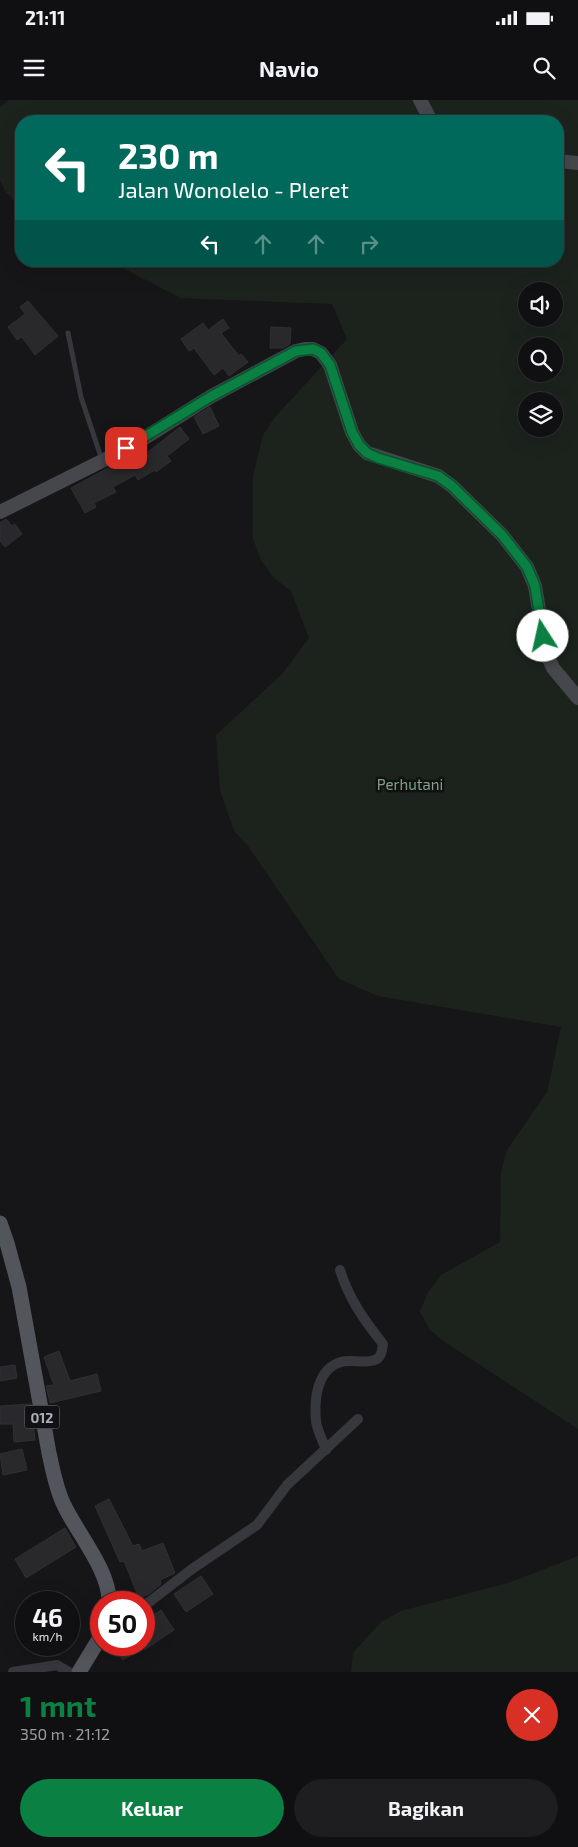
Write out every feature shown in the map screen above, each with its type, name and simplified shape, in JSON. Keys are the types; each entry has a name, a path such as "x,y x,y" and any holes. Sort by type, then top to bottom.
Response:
{"main road":[{"path":"420,100 428,115"},
{"path":"564,162 578,163"},
{"path":"0,512 102,462 210,397 296,351 313,349 321,353 330,365 352,432 359,445 367,453 378,458 438,476 452,486 502,535 527,567 535,586 546,652 553,668 578,698"},
{"name":"012","path":"0,1223 19,1287 55,1480 64,1504 102,1570 107,1591"},
{"path":"79,1672 90,1654"}],"street":[{"path":"326,1450 316,1422 318,1386 325,1371 341,1362 376,1360 382,1354 383,1344 360,1315 346,1289 340,1270"},
{"path":"155,1598 192,1569 257,1524 287,1485 358,1419"},
{"path":"13,1672 57,1666 69,1672"}],"lane":[{"path":"68,333 82,397 102,462"}],"green space":[{"name":"Perhutani","path":"9,100 578,100 578,1429 445,1342 430,1330 420,1312 428,1292 441,1275 500,1242 501,1172 507,1150 547,1092 561,1027 378,996 339,979 248,846 234,831 220,790 216,735 282,674 309,638 291,591 274,578 261,560 253,539 253,476 263,435 275,417 347,339 332,304 181,298 121,267 564,267 564,115 15,115 15,202 5,191 0,180 0,107"},
{"path":"578,1556 578,1672 351,1672 353,1653 381,1622 401,1611 508,1583"}],"building":[{"path":"28,301 58,336 35,355 22,337 17,340 8,327 25,314 20,307"},
{"path":"223,319 229,328 221,333 239,356 241,354 248,362 229,376 223,368 214,375 194,348 189,351 181,339 203,323 208,330"},
{"path":"271,327 291,328 290,344 283,348 270,348"},
{"path":"210,407 219,426 203,434 194,417"},
{"path":"180,427 189,439 167,456 171,461 156,472 155,470 138,480 135,475 113,487 116,492 94,503 96,507 85,513 71,488 125,459 129,466 149,454 148,452"},
{"path":"6,519 12,526 15,524 22,534 5,547 0,541 0,523"},
{"path":"59,1351 70,1381 97,1374 101,1391 50,1403 46,1386 54,1385 44,1357"},
{"path":"15,1365 17,1378 0,1381 0,1367"},
{"path":"31,1404 35,1440 14,1442 13,1424 0,1424 0,1406"},
{"path":"22,1449 27,1470 3,1475 0,1454"},
{"path":"109,1499 133,1546 139,1544 142,1551 163,1543 175,1573 160,1580 161,1584 153,1591 136,1591 124,1561 120,1562 95,1506"},
{"path":"65,1528 76,1547 26,1578 15,1559"},
{"path":"201,1576 213,1594 186,1612 174,1594"},
{"path":"161,1610 174,1630 155,1643 155,1614"},
{"path":"120,1656 129,1656 123,1660"}],"route":[{"path":"126,448 210,397 296,351 313,349 321,353 330,365 352,432 359,445 367,453 438,476 452,486 502,535 527,567 535,586 543,636"}]}
